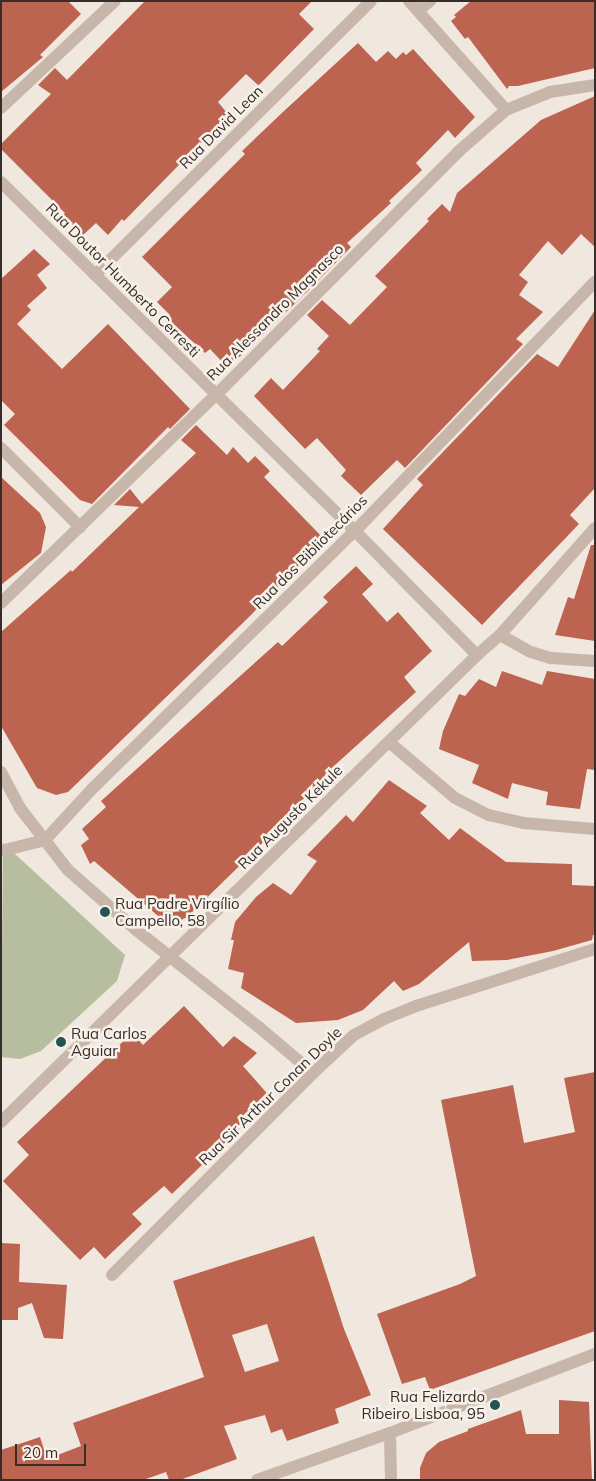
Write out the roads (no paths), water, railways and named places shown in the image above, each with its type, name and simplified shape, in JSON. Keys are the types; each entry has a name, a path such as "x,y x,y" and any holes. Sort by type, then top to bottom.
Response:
{"street":[{"path":"1,108 115,1"},
{"name":"Rua David Lean","path":"95,275 371,1"},
{"path":"430,1 413,6 506,110"},
{"name":"Rua Alessandro Magnasco","path":"1,603 217,394 459,151 506,110 550,92 595,85"},
{"name":"Rua Doutor Humberto Cerresti","path":"1,182 356,531 477,656"},
{"name":"Rua dos Bibliotecários","path":"45,840 92,789 356,531 595,282"},
{"path":"1,448 80,528"},
{"name":"Rua Augusto Kekule","path":"1,1122 500,635 595,528"},
{"path":"500,635 531,652 551,658 595,661"},
{"path":"389,742 455,798 489,815 523,823 595,830"},
{"path":"1,772 20,808 68,870 171,958 260,1028 312,1073"},
{"path":"1,851 45,840"},
{"name":"Rua Sir Arthur Conan Doyle","path":"112,1276 312,1073 354,1035 384,1019 595,949"},
{"path":"257,1480 390,1433 595,1354"},
{"path":"390,1433 391,1480"}],"place":[{"name":"Rua Padre Virgílio Campello, 58","path":"105,912"},
{"name":"Rua Carlos Aguiar","path":"61,1042"},
{"name":"Rua Felizardo Ribeiro Lisboa, 95","path":"495,1405"}]}
